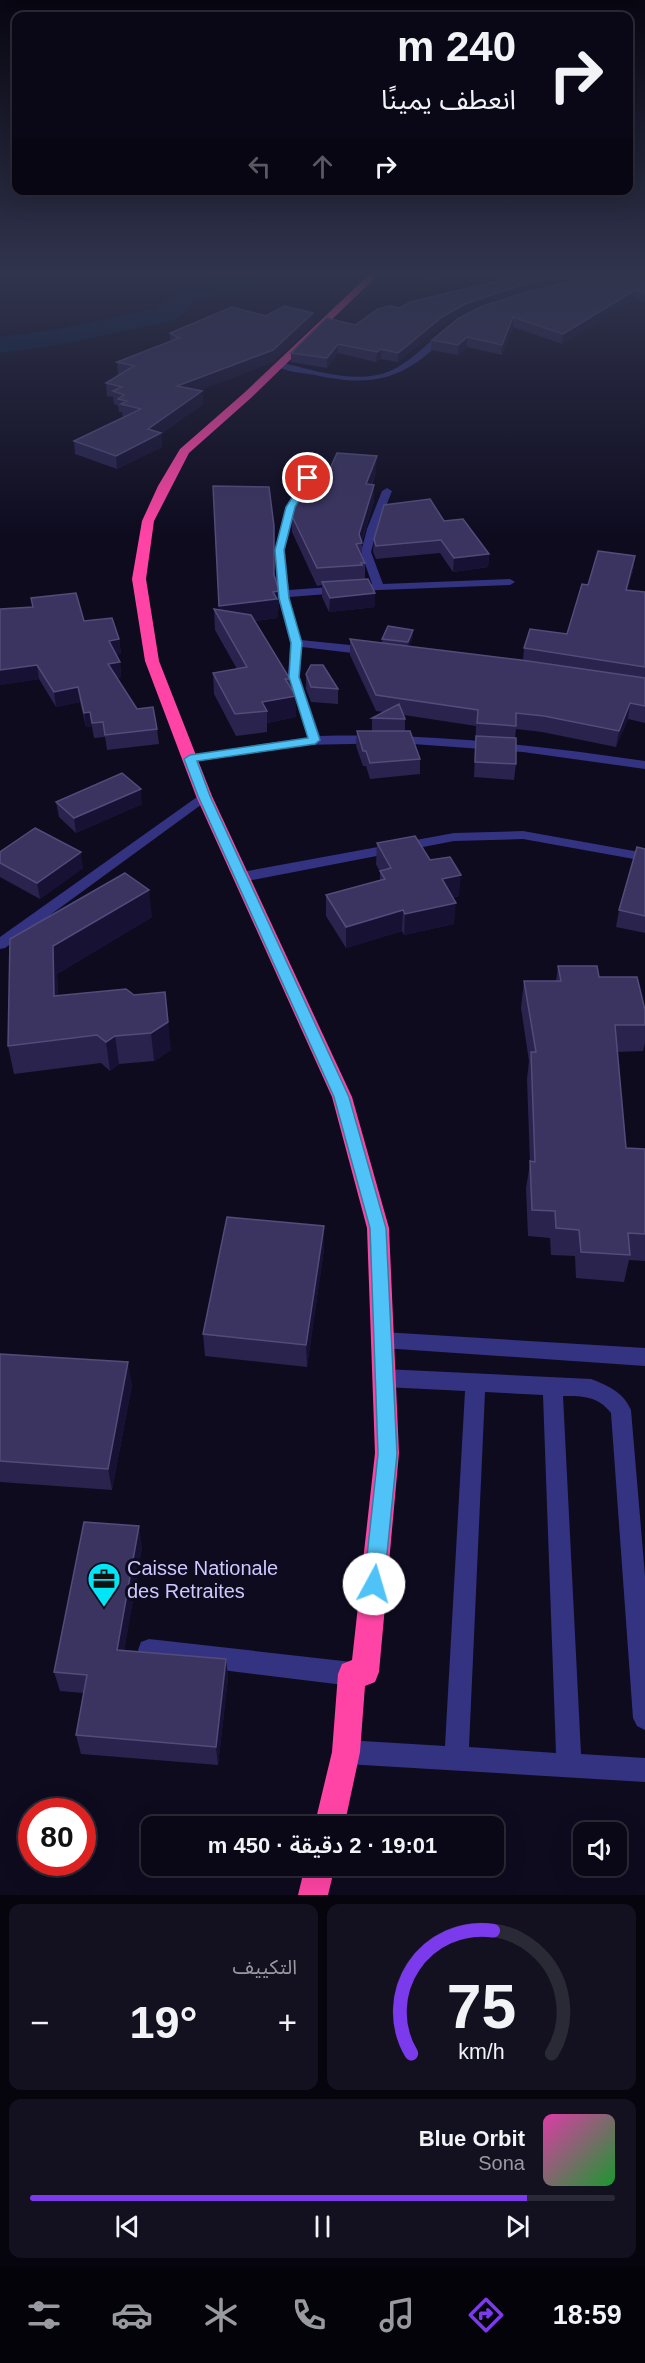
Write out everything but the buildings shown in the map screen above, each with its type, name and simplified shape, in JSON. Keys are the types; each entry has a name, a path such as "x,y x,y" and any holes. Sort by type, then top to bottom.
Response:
{"highway":[{"path":"285,359 184,451 148,521 139,579 152,661 204,796 342,1097 378,1228 387,1454 365,1672 352,1674 346,1752 331,1816"},
{"path":"313,1895 318,1876"}],"street":[{"path":"279,365 358,380 376,379 395,373 412,359"},
{"path":"315,740 294,677 296,643 283,594 280,550 291,507 316,464"},
{"path":"379,587 366,552 372,529 387,491"},
{"path":"283,594 379,587 510,582"},
{"path":"296,643 379,652"},
{"path":"190,759 315,740 428,739 591,756 645,765"},
{"path":"0,944 204,796"},
{"path":"242,877 454,837 523,835 645,857"},
{"path":"383,1340 645,1357"},
{"path":"384,1378 591,1388 611,1397 621,1410 645,1718"},
{"path":"456,1759 475,1382"},
{"path":"553,1386 569,1765"},
{"path":"149,1650 352,1674"},
{"path":"346,1752 645,1770"}],"place":[{"name":"Caisse Nationale des Retraites","path":"104,1608"}],"route":[{"path":"308,478 291,507 280,550 284,598 296,643 294,677 315,740 190,759 204,796 342,1097 378,1228 387,1454 374,1584"}]}
